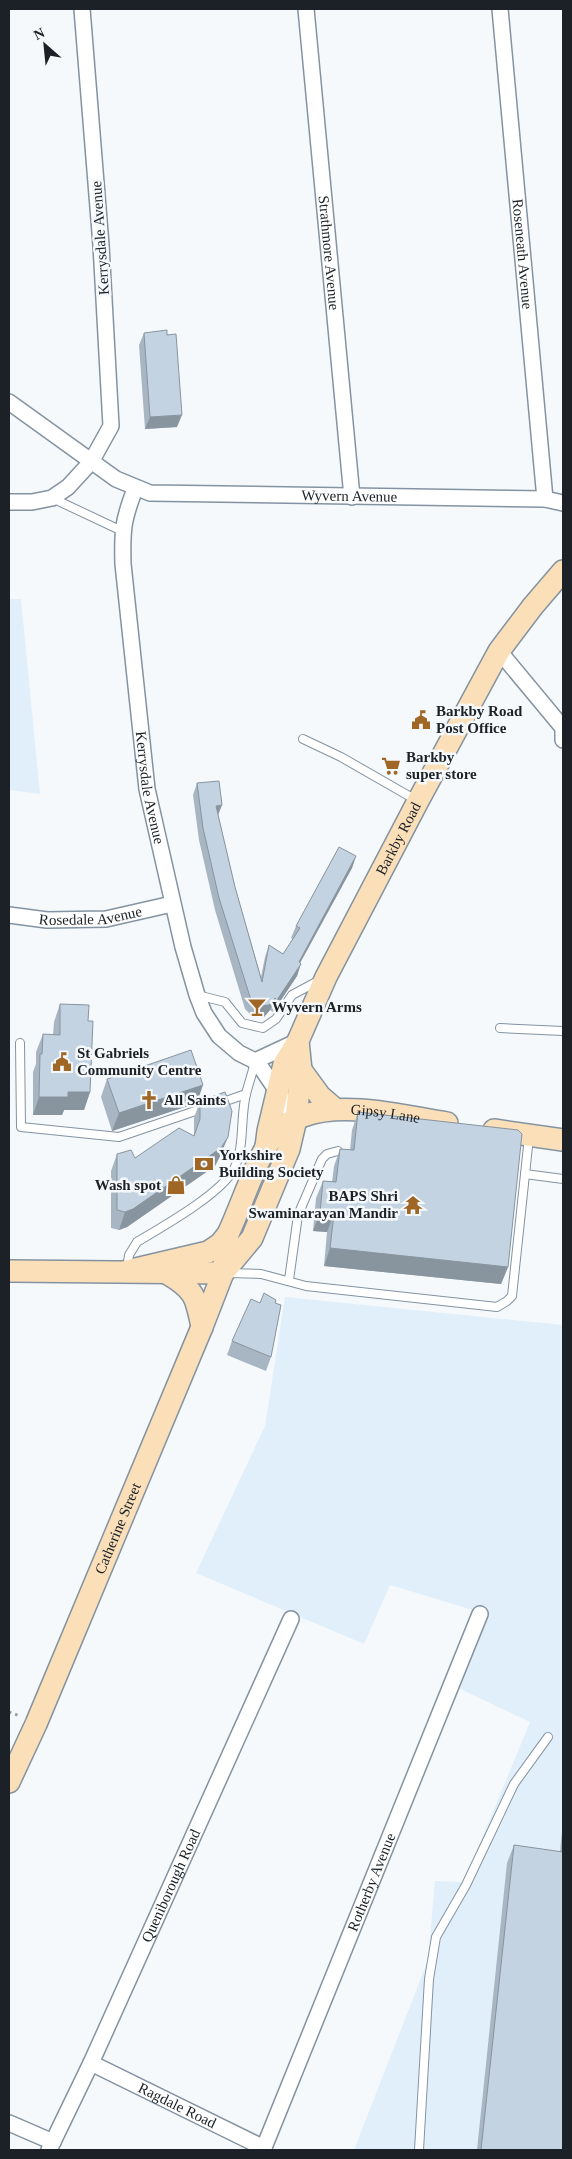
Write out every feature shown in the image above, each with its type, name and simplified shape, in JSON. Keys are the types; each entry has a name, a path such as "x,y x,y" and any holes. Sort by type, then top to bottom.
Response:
{"street":[{"name":"Kerrysdale Avenue","path":"82,9 101,245 111,426 91,462"},
{"name":"Strathmore Avenue","path":"306,9 352,496"},
{"name":"Roseneath Avenue","path":"500,9 545,499"},
{"name":"Wyvern Avenue","path":"9,402 116,479 135,489 150,493 178,495 545,499 562,506"},
{"path":"9,502 32,502 52,498 68,487 91,462"},
{"name":"Kerrysdale Avenue","path":"135,489 126,512 122,531 128,616 147,789 172,904 197,995 204,1013 219,1036 239,1053 255,1061 277,1089 296,1119"},
{"name":"Barkby Road","path":"296,1119 301,1070 298,1041 326,977 499,651 533,606 563,571"},
{"path":"499,651 563,728 563,740"},
{"name":"Rosedale Avenue","path":"9,915 47,920 106,919 172,904"},
{"path":"255,1061 298,1041"},
{"path":"266,1147 277,1089 284,1064 298,1041"},
{"path":"301,1070 320,1096 335,1109"},
{"name":"Gipsy Lane","path":"127,1271 208,1252 220,1244 228,1234 266,1147 282,1128 296,1119 335,1109 357,1110 563,1140"},
{"path":"223,1273 252,1238 289,1149 296,1119"},
{"path":"223,1273 228,1234"},
{"name":"Gipsy Lane","path":"9,1271 127,1271 168,1274 223,1273"},
{"name":"Catherine Street","path":"9,1782 44,1706 223,1273"},
{"path":"168,1274 186,1285 196,1301 202,1327"},
{"name":"Rotherby Avenue","path":"263,2149 480,1614"},
{"name":"Queniborough Road","path":"51,2146 91,2063 292,1619"},
{"name":"Ragdale Road","path":"91,2063 263,2149"},
{"path":"9,2123 51,2146"}],"lane":[{"path":"52,498 122,531"},
{"path":"303,739 341,757 418,801"},
{"path":"197,995 225,1002 242,1023 263,1028 276,1019 292,995 326,977"},
{"path":"500,1028 563,1031"},
{"path":"20,1043 21,1128 119,1137 246,1094"},
{"path":"127,1271 129,1255 136,1242 218,1188 234,1169 240,1150 240,1133 246,1094 255,1061"},
{"path":"223,1273 261,1274 306,1286 497,1307 503,1305 512,1296 529,1135"},
{"path":"289,1280 298,1215 322,1159 327,1154 338,1151"},
{"path":"525,1174 563,1179"},
{"path":"419,2150 429,1979 436,1936 466,1885 514,1784 548,1738"}],"shaded area":[{"path":"9,599 21,599 40,794 9,790"},
{"path":"285,1297 563,1325 563,2150 354,2150 428,1960 435,1881 464,1882 530,1722 458,1688 486,1614 390,1585 364,1644 196,1573 265,1426"}],"building":[{"path":"167,330 167,335 176,334 182,415 150,417 144,333"},
{"path":"219,781 222,805 216,806 235,887 262,982 269,945 283,954 300,928 296,926 339,847 356,856 299,962 301,964 277,1000 275,998 269,1005 258,1006 250,997 219,898 203,828 197,783"},
{"name":"St Gabriels Community Centre","path":"60,1004 89,1005 88,1021 93,1021 90,1092 68,1092 68,1097 39,1097 40,1054 42,1054 43,1034 60,1035"},
{"path":"191,1050 203,1085 119,1113 107,1079"},
{"path":"225,1092 232,1111 228,1137 221,1148 133,1209 125,1212 117,1210 117,1154 131,1150 135,1158 179,1128 194,1136 200,1119 200,1101"},
{"name":"BAPS Shri Swaminarayan Mandir","path":"358,1112 518,1130 522,1134 508,1267 330,1248 334,1214 320,1213 323,1181 336,1182 340,1149 354,1150"},
{"path":"264,1293 276,1300 275,1303 281,1305 271,1357 232,1341 251,1299 260,1303"},
{"path":"514,1845 563,1852 563,2150 481,2150"}],"place":[{"name":"Barkby Road Post Office","path":"421,720"},
{"name":"Barkby super store","path":"391,766"},
{"name":"Wyvern Arms","path":"257,1007"},
{"name":"St Gabriels Community Centre","path":"62,1062"},
{"name":"All Saints","path":"149,1100"},
{"name":"Yorkshire Building Society","path":"204,1164"},
{"name":"Wash spot","path":"176,1185"},
{"name":"BAPS Shri Swaminarayan Mandir","path":"413,1205"}]}
